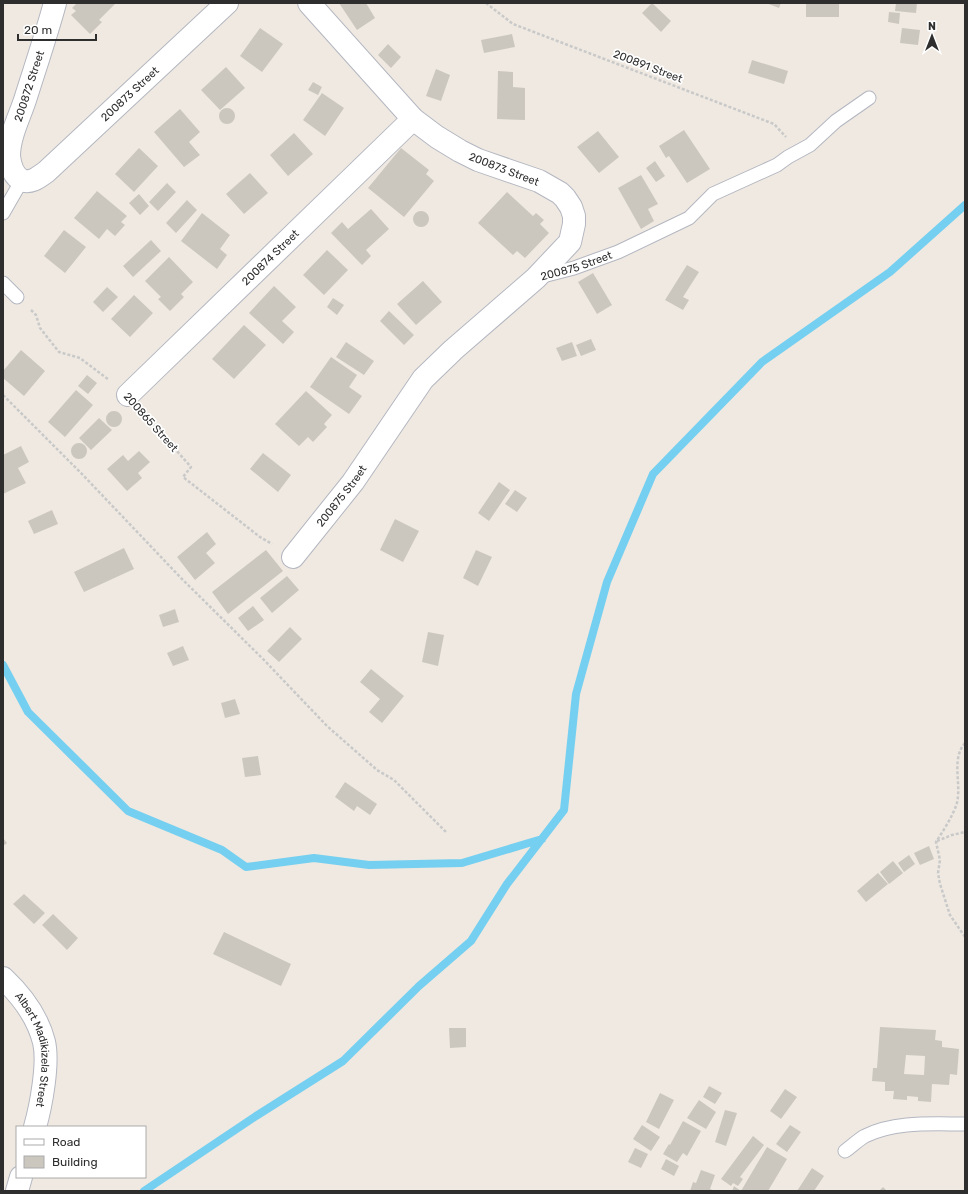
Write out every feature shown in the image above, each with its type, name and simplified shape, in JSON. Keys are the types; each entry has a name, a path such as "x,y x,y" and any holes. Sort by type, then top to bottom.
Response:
{"street":[{"name":"200872 Street","path":"26,181 15,175 10,164 9,155 12,137 55,3"},
{"name":"200873 Street","path":"26,181 38,178 46,172 227,3"},
{"name":"200873 Street","path":"309,3 413,119 437,137 460,151 478,160 539,181 560,193 565,198 571,207 574,216 574,224 570,242 536,278"},
{"name":"200874 Street","path":"128,395 413,119"},
{"name":"200875 Street","path":"293,557 352,482 423,379 453,350 536,278"},
{"name":"Albert Madikizela Street","path":"3,978 31,1012 44,1043 44,1081 35,1126"},
{"path":"17,1191 21,1178"}],"lane":[{"name":"200875 Street","path":"536,278 574,268 618,252 689,218 713,194 777,165 810,145 836,121 869,98"},
{"path":"3,213 26,181"},
{"path":"3,283 17,297"},
{"path":"845,1151 864,1136 888,1127 918,1124 965,1124"}],"path":[{"name":"200891 Street","path":"486,3 513,24 741,110 774,124 785,136 788,157"},
{"name":"200865 Street","path":"17,297 36,315 40,328 59,352 80,358 128,395 191,467 183,477 260,537 293,557"},
{"path":"3,395 82,474 181,578 264,660 326,726 377,770 394,780 446,832"},
{"path":"965,743 961,748 958,760 958,791 956,805 936,842 940,860 938,873 940,884 950,915 965,937"},
{"path":"936,842 952,835 965,832"}],"building":[{"path":"77,3 116,3 99,20 102,22 90,34 71,15 76,11 72,8"},
{"path":"339,3 366,3 375,18 357,30"},
{"path":"652,3 671,21 661,32 642,13"},
{"path":"766,3 781,3 779,8"},
{"path":"806,3 839,4 839,17 806,17"},
{"path":"896,3 917,3 916,13 895,11"},
{"path":"889,12 900,13 899,24 888,22"},
{"path":"260,28 283,44 262,72 240,56"},
{"path":"902,28 920,30 918,45 900,43"},
{"path":"512,34 515,47 484,53 481,40"},
{"path":"388,44 401,57 391,68 378,55"},
{"path":"752,60 788,71 784,84 748,73"},
{"path":"226,67 245,88 220,110 201,90"},
{"path":"436,69 450,75 441,101 426,96"},
{"path":"498,71 513,72 513,87 525,88 525,120 497,119"},
{"path":"313,82 322,87 318,95 308,90"},
{"path":"322,93 344,108 325,136 303,120"},
{"path":"224,108 230,108 235,113 233,122 230,124 224,124 219,119 219,113"},
{"path":"180,109 200,132 189,142 200,155 184,167 154,132"},
{"path":"684,130 710,169 687,183 669,156 666,158 659,146"},
{"path":"598,131 619,157 599,173 577,147"},
{"path":"294,133 313,154 288,176 270,155"},
{"path":"139,148 158,166 134,192 115,174"},
{"path":"401,148 429,170 426,174 434,181 404,217 368,188"},
{"path":"655,161 665,176 656,182 646,168"},
{"path":"250,173 268,193 244,214 226,194"},
{"path":"641,175 658,204 648,209 654,221 641,229 618,188"},
{"path":"167,183 176,192 158,211 149,202"},
{"path":"97,191 127,216 121,222 125,225 115,236 107,229 99,239 74,218"},
{"path":"507,192 533,216 536,213 544,220 540,224 549,233 525,258 517,251 513,255 478,223"},
{"path":"139,194 149,206 140,215 129,203"},
{"path":"187,200 197,210 176,233 166,223"},
{"path":"371,209 389,229 366,250 371,256 362,265 331,233 342,222 348,229"},
{"path":"418,211 424,211 429,216 427,225 424,227 418,227 413,222 413,216"},
{"path":"202,213 230,235 220,249 227,255 217,269 181,241"},
{"path":"64,230 86,247 65,273 44,256"},
{"path":"151,240 161,251 133,277 123,266"},
{"path":"327,250 348,270 324,295 303,275"},
{"path":"169,257 193,282 181,294 184,297 170,311 158,299 161,297 145,281"},
{"path":"687,265 699,272 683,297 689,300 683,310 665,300"},
{"path":"593,273 612,305 597,314 578,282"},
{"path":"423,281 442,302 416,325 397,304"},
{"path":"274,286 296,307 282,321 294,332 283,344 249,313"},
{"path":"107,287 118,297 103,312 93,302"},
{"path":"134,295 153,313 130,337 111,319"},
{"path":"333,298 344,305 337,315 327,307"},
{"path":"389,311 414,335 404,345 380,321"},
{"path":"244,325 266,345 234,379 212,359"},
{"path":"591,339 596,350 581,356 576,345"},
{"path":"346,342 374,361 364,375 336,357"},
{"path":"572,342 577,356 562,361 556,348"},
{"path":"21,350 45,371 24,396 3,378 3,371"},
{"path":"331,357 357,375 349,387 362,396 349,414 310,387"},
{"path":"87,375 97,383 88,394 78,386"},
{"path":"76,390 93,405 65,437 48,422"},
{"path":"306,391 332,415 324,424 327,427 313,442 308,437 299,446 275,424"},
{"path":"111,411 117,411 122,416 120,425 117,427 111,427 106,422 106,416"},
{"path":"99,418 112,430 91,450 79,438"},
{"path":"76,443 82,443 87,448 85,457 82,459 76,459 71,454 71,448"},
{"path":"21,446 29,462 18,468 26,483 3,494 3,455"},
{"path":"139,451 150,462 138,473 142,478 127,491 107,469 123,455 128,461"},
{"path":"263,453 291,475 278,492 250,469"},
{"path":"499,482 510,490 489,521 478,513"},
{"path":"515,490 527,498 517,512 505,504"},
{"path":"52,510 58,524 34,534 28,521"},
{"path":"395,519 419,531 403,562 380,550"},
{"path":"207,532 216,544 206,553 215,563 195,580 177,557"},
{"path":"124,548 134,569 84,592 74,572"},
{"path":"266,550 283,571 228,614 212,592"},
{"path":"476,550 492,557 478,586 463,578"},
{"path":"287,576 299,590 272,613 260,598"},
{"path":"253,606 264,620 248,631 238,618"},
{"path":"175,609 179,622 163,627 159,615"},
{"path":"290,627 302,639 279,662 267,651"},
{"path":"428,632 444,635 438,666 422,662"},
{"path":"183,646 189,660 173,666 167,653"},
{"path":"371,669 404,696 382,723 369,712 380,699 360,682"},
{"path":"235,699 240,714 225,718 221,703"},
{"path":"258,756 261,775 245,777 242,758"},
{"path":"345,782 377,804 370,815 357,806 354,811 335,797"},
{"path":"3,838 7,843 3,846"},
{"path":"929,846 934,859 920,865 914,853"},
{"path":"909,855 915,864 904,872 898,863"},
{"path":"893,861 903,873 889,884 880,872"},
{"path":"878,873 888,884 866,902 857,891"},
{"path":"24,894 45,913 34,924 13,904"},
{"path":"53,914 78,938 67,950 42,925"},
{"path":"224,932 291,964 281,986 213,954"},
{"path":"880,1027 936,1030 935,1040 942,1041 942,1047 959,1049 957,1075 950,1074 949,1085 932,1084 931,1102 918,1101 918,1097 907,1096 907,1100 893,1099 894,1091 885,1091 885,1082 872,1081 873,1068 877,1068","holes":["906,1055 925,1056 924,1075 904,1074"]},
{"path":"449,1028 466,1028 466,1047 450,1048"},
{"path":"709,1086 722,1093 715,1104 703,1097"},
{"path":"785,1089 797,1097 781,1119 770,1111"},
{"path":"660,1093 674,1100 659,1129 646,1122"},
{"path":"699,1100 716,1112 706,1129 687,1118"},
{"path":"725,1110 737,1113 726,1146 715,1142"},
{"path":"683,1121 701,1131 687,1156 683,1153 677,1162 663,1154 669,1144 670,1145"},
{"path":"642,1125 660,1137 651,1151 633,1139"},
{"path":"790,1125 801,1132 787,1152 776,1144"},
{"path":"753,1136 764,1145 740,1177 743,1179 738,1186 733,1183 731,1186 721,1179"},
{"path":"767,1147 787,1159 768,1191 741,1191"},
{"path":"635,1148 648,1154 641,1168 628,1162"},
{"path":"666,1159 679,1166 674,1176 661,1169"},
{"path":"812,1168 824,1176 814,1191 797,1191"},
{"path":"701,1170 715,1175 710,1189 715,1191 690,1191 693,1182 696,1183"},
{"path":"734,1186 741,1191 732,1191"},
{"path":"883,1187 887,1191 879,1191"}],"waterway":[{"path":"144,1191 256,1116 343,1061 419,986 471,941 507,884 564,810 576,694 607,582 653,474 762,362 890,272 965,205"},
{"path":"3,665 28,712 128,811 222,850 246,867 314,858 369,865 462,863 542,839"}]}
